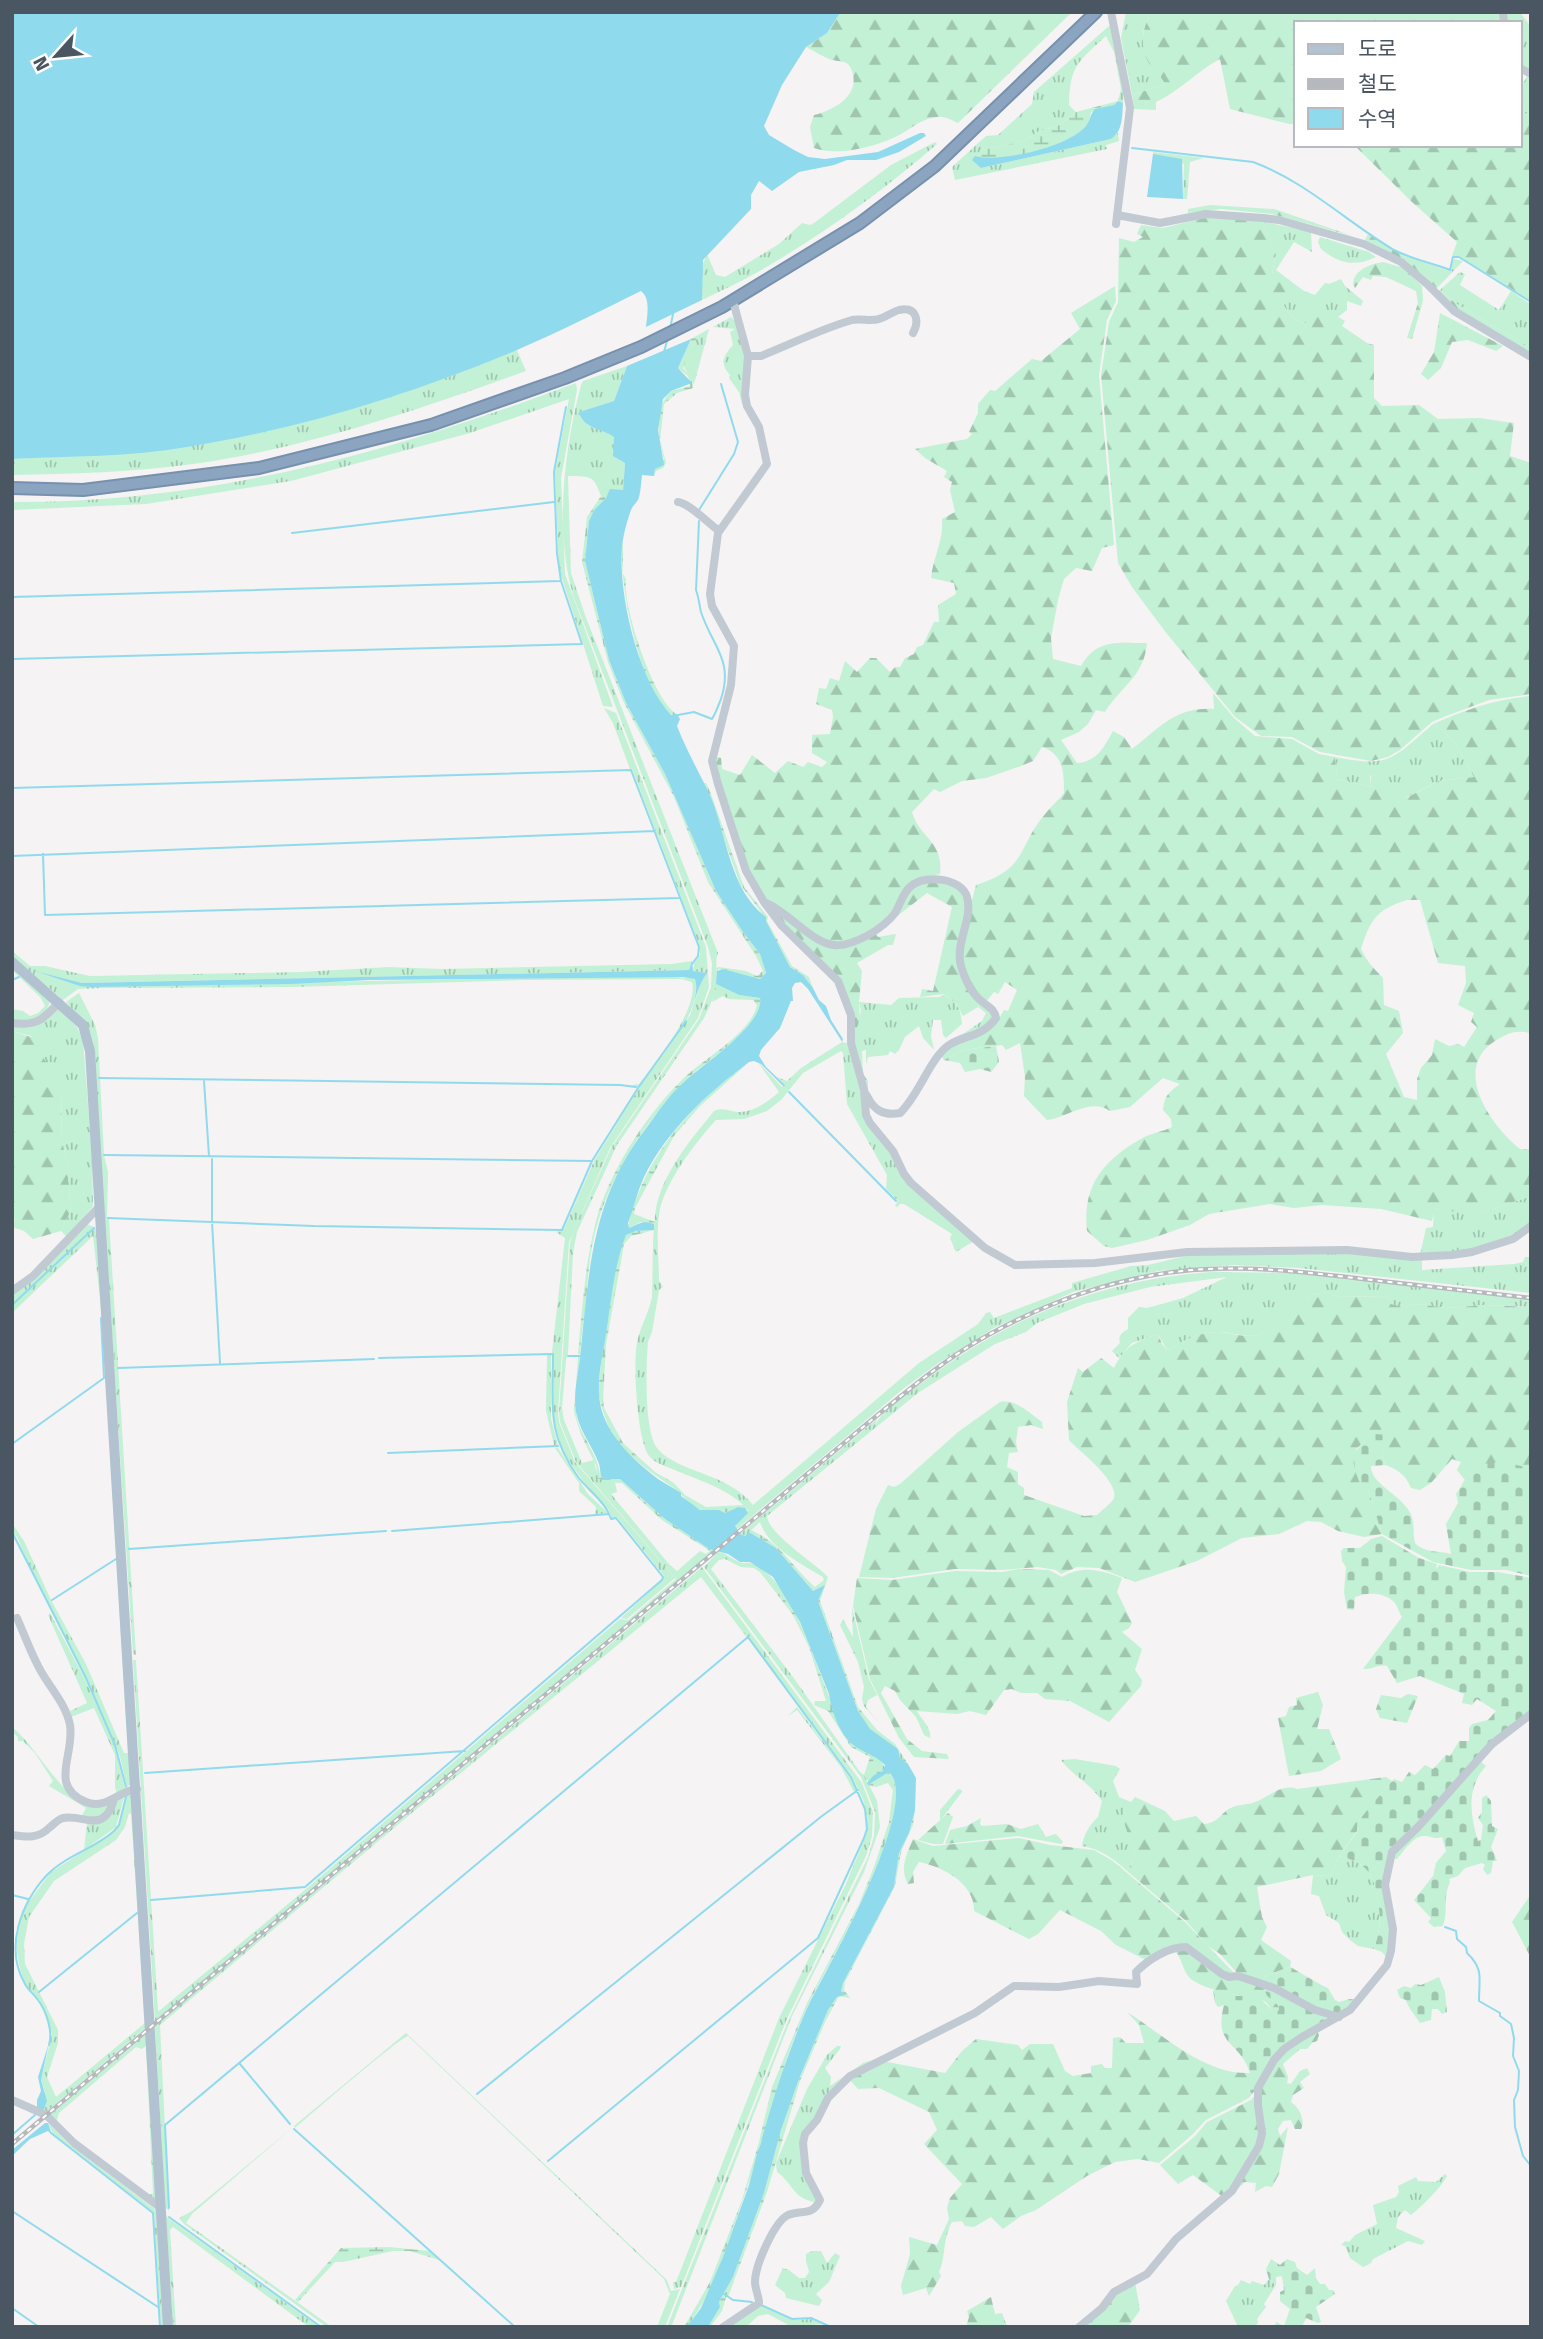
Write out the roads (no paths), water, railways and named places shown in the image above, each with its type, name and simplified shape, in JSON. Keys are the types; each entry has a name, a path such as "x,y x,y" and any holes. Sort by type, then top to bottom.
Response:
{"highway":[{"path":"12,488 83,490 259,468 431,425 565,378 641,347 733,301 850,230 935,166 1096,12"}],"main road":[{"path":"12,961 83,1025 89,1041 168,2327"}],"street":[{"path":"1111,12 1130,108 1116,219 1160,223 1206,214 1262,218 1279,220 1364,244 1401,261 1454,312 1531,357"},
{"path":"733,301 748,356 745,395 747,406 760,427 767,464 719,531 711,600 734,646 734,669 712,761 746,871 764,902 793,939 838,981 851,1015 851,1043 864,1090 866,1115 893,1151 911,1183 985,1248 1015,1265 1095,1263 1187,1252 1347,1250 1412,1257 1452,1255 1472,1252 1513,1239 1531,1226"},
{"path":"748,356 761,356 854,320 876,320 900,310 914,312 918,322 913,333"},
{"path":"678,502 686,503 700,518 719,531"},
{"path":"764,902 777,908 825,943 839,945 852,942 884,925 894,915 910,886 919,881 955,882 965,893 968,912 962,935 960,960 974,993 995,1012 996,1018 982,1032 949,1045 939,1054 922,1085 900,1113 884,1114 877,1110 864,1090"},
{"path":"12,1023 37,1022 59,1002"},
{"path":"12,1291 33,1276 99,1207"},
{"path":"16,1618 41,1671 66,1711 70,1734 64,1778 68,1788 84,1801 96,1805 114,1799 125,1791 137,1789"},
{"path":"1079,2327 1102,2308 1114,2292 1147,2274 1176,2239 1232,2191 1259,2146 1262,2134 1257,2095 1267,2072 1284,2049 1339,2017 1358,2001 1389,1959 1393,1929 1385,1885 1392,1852 1492,1744 1531,1714"},
{"path":"12,1835 39,1836 55,1822 66,1818 97,1821 109,1811 114,1799"},
{"path":"723,2327 759,2303 755,2282 758,2259 781,2221 791,2214 807,2213 817,2206 820,2200 806,2173 803,2143 805,2134 817,2120 835,2089 859,2070 898,2054 975,2013 1010,1987 1059,1987 1099,1981 1137,1984 1136,1972 1148,1962 1172,1948 1186,1947 1228,1977 1238,1976 1274,1988 1315,2010 1339,2017"},
{"path":"12,2100 46,2115 74,2143 161,2208"}],"water":[{"path":"12,12 843,12 827,33 806,47 782,85 764,126 769,135 808,157 825,159 878,152 920,133 926,136 899,152 876,160 847,160 799,172 772,191 759,181 751,195 751,209 703,260 702,300 646,327 647,303 641,291 548,336 477,366 396,395 313,420 165,450 12,459"},
{"path":"1118,101 1123,103 1121,123 1118,132 1111,139 981,168 972,160 975,156 986,158 1033,152 1064,141 1085,127 1095,109 1114,105"},
{"path":"1153,154 1182,159 1183,199 1147,197"},
{"path":"691,339 678,368 692,383 671,391 663,399 658,430 664,465 655,469 654,476 642,475 639,497 631,510 624,533 622,566 627,612 649,681 671,715 677,714 680,719 677,726 712,800 737,879 754,906 766,917 790,967 803,975 813,988 843,1039 842,1042 808,989 801,982 795,983 792,988 793,1001 780,1028 759,1056 784,1087 761,1064 749,1062 690,1114 653,1160 628,1223 629,1228 642,1223 654,1224 654,1230 636,1231 626,1235 622,1247 613,1283 600,1371 601,1406 611,1431 619,1442 658,1479 681,1493 681,1496 700,1510 719,1510 725,1513 738,1507 745,1508 748,1513 735,1526 740,1534 745,1536 749,1532 776,1548 813,1591 825,1585 818,1601 858,1711 870,1729 898,1749 900,1758 908,1764 916,1778 915,1810 909,1833 899,1853 894,1887 843,1983 841,1991 845,1995 837,1997 828,2010 799,2079 781,2130 764,2193 733,2277 708,2327 687,2327 701,2308 723,2257 749,2185 779,2082 802,2020 869,1886 893,1816 896,1789 889,1772 868,1785 874,1775 883,1771 885,1765 860,1750 843,1734 800,1622 773,1577 750,1562 740,1562 728,1554 709,1549 665,1519 620,1479 603,1479 594,1452 581,1428 575,1402 590,1266 596,1237 614,1181 628,1154 669,1098 743,1032 759,1008 760,998 739,995 716,984 717,971 723,969 760,979 766,973 760,954 716,891 665,774 626,703 609,660 585,561 589,521 610,489 623,490 625,463 613,456 614,437 589,425 579,412 614,401 627,366"},
{"path":"692,961 693,971 707,973 681,1027 695,997 695,979 369,980 91,987 35,971 82,983 689,970"},
{"path":"49,2043 41,2080 47,2101 43,2111 37,2109 41,2091 38,2077"},
{"path":"48,2123 52,2135 48,2131 30,2139 12,2156 12,2150"}],"waterway":[{"path":"1132,148 1253,162 1308,191 1394,250 1450,270 1453,257 1459,257 1531,302"},
{"path":"670,329 673,314"},
{"path":"664,352 667,341"},
{"path":"699,510 734,454 738,442 721,384"},
{"path":"12,659 582,644 561,581 557,553 554,472 566,407"},
{"path":"292,533 554,502"},
{"path":"678,715 694,712 712,719 724,685 723,663 701,612 696,590 699,521"},
{"path":"12,597 560,581"},
{"path":"12,788 631,770 699,947 698,956 692,964"},
{"path":"12,856 655,831"},
{"path":"43,854 45,915 679,898"},
{"path":"12,980 19,977"},
{"path":"108,1218 314,1226 562,1230 592,1161 638,1088 686,1021"},
{"path":"99,1078 636,1087"},
{"path":"204,1081 209,1156"},
{"path":"789,1092 896,1201"},
{"path":"104,1155 592,1161"},
{"path":"212,1159 212,1222 220,1363"},
{"path":"12,1305 94,1228"},
{"path":"12,1444 104,1378 101,1318"},
{"path":"379,1358 553,1354 552,1404 556,1432 578,1477 609,1514 392,1531"},
{"path":"568,1356 580,1356"},
{"path":"118,1368 374,1359"},
{"path":"388,1453 558,1446"},
{"path":"151,1900 305,1887 662,1580 663,1577 616,1518 611,1519 609,1514"},
{"path":"129,1549 386,1531"},
{"path":"12,1532 86,1678 115,1745 126,1787"},
{"path":"52,1600 116,1559"},
{"path":"169,2208 165,2125 748,1637 851,1777 865,1809 867,1829 864,1838 818,1938 548,2161"},
{"path":"145,1773 465,1751"},
{"path":"477,2094 822,1816 858,1790"},
{"path":"49,2045 50,2028 46,2016 19,1970 16,1956 18,1926 38,1886 54,1868 114,1831 119,1825 126,1797"},
{"path":"12,1895 28,1899"},
{"path":"39,1992 137,1913"},
{"path":"1445,1927 1456,1931 1457,1939 1466,1947 1467,1953 1476,1964 1479,1974 1479,2001 1500,2013 1500,2016 1511,2024 1514,2038 1513,2056 1519,2071 1518,2090 1514,2100 1515,2127 1523,2156 1531,2166"},
{"path":"240,2064 290,2124"},
{"path":"12,2135 35,2115"},
{"path":"294,2129 515,2327"},
{"path":"51,2133 153,2213 160,2327"},
{"path":"12,2211 158,2307"},
{"path":"169,2217 321,2327"},
{"path":"724,2294 733,2300 752,2302"},
{"path":"761,2305 792,2319 811,2318 831,2327"},
{"path":"12,2308 39,2327"}],"railway":[{"path":"12,2144 857,1432 905,1392 972,1344 1038,1310 1088,1291 1139,1278 1192,1270 1282,1270 1531,1298"}]}
